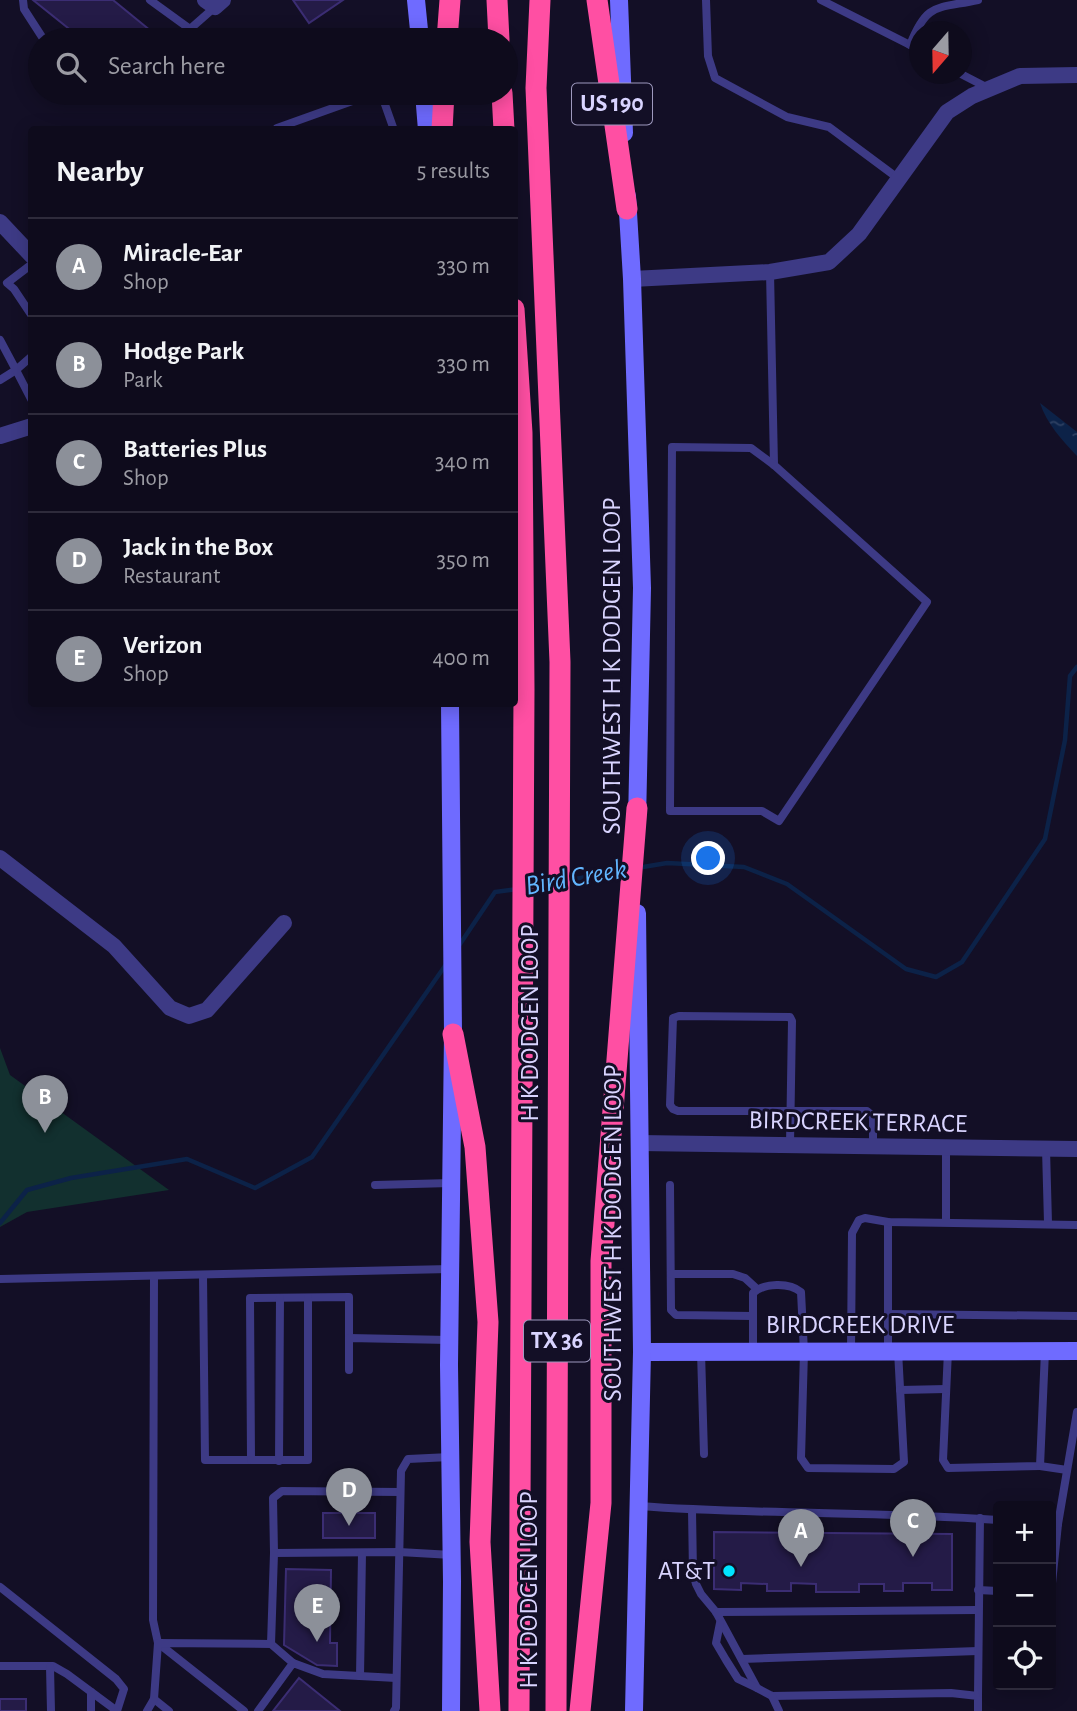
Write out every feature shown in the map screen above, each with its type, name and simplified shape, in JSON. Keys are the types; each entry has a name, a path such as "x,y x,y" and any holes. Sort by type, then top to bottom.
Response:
{"highway":[{"path":"447,28 450,0"},
{"path":"497,0 498,28"},
{"name":"H K DODGEN LOOP","path":"540,0 536,88 560,662 556,1711"},
{"name":"US 190","path":"597,0 627,209"},
{"path":"442,126 443,105"},
{"path":"503,105 504,126"},
{"name":"H K DODGEN LOOP","path":"518,371 522,433 524,765 519,1711"},
{"path":"580,1711 601,1503 601,1261 631,963 637,808"},
{"path":"453,1034 475,1147 488,1322 480,1542 491,1711"}],"main road":[{"path":"416,0 419,28"},
{"name":"SOUTHWEST H K DODGEN LOOP","path":"619,0 642,588 637,808"},
{"path":"425,105 428,126"},
{"path":"450,707 453,1034 449,1339 452,1711"},
{"name":"SOUTHWEST H K DODGEN LOOP","path":"631,963 639,1143 642,1352 634,1711"},
{"name":"BIRDCREEK DRIVE","path":"642,1352 1077,1351"}],"street":[{"path":"632,279 770,272 829,262 859,234 947,112 972,96 1020,76 1077,75"},
{"path":"0,222 28,252"},
{"path":"0,436 28,427"},
{"path":"0,858 114,946 170,1007 189,1016 207,1010 284,923"},
{"name":"BIRDCREEK TERRACE","path":"639,1143 1077,1149"}],"lane":[{"path":"23,0 24,9 36,28"},
{"path":"150,0 189,28"},
{"path":"706,0 708,56 715,78 787,117 829,127 899,179"},
{"path":"821,0 909,44"},
{"path":"919,21 931,9 978,0"},
{"path":"191,28 214,2"},
{"path":"972,80 990,89"},
{"path":"285,126 342,105"},
{"path":"385,105 393,126"},
{"path":"3,285 28,267"},
{"path":"770,272 774,464 927,602 779,821 762,811 670,811 672,447 751,448 774,464"},
{"path":"3,285 14,289 28,310"},
{"path":"0,340 28,393"},
{"path":"0,380 28,360"},
{"path":"790,1145 791,1111 792,1021 790,1017 673,1018 670,1105 673,1109 678,1111 791,1111 871,1112 873,1146"},
{"path":"946,1147 946,1223"},
{"path":"1046,1149 1048,1223"},
{"path":"375,1185 451,1183"},
{"path":"670,1185 671,1310 677,1315 753,1315"},
{"path":"852,1352 852,1233 859,1220 865,1218 888,1222 1077,1225"},
{"path":"753,1352 753,1293 761,1286 794,1287 801,1292 804,1352 802,1458 808,1468 894,1469 904,1462 900,1390 888,1314 888,1222"},
{"path":"0,1279 450,1269"},
{"path":"671,1274 733,1274 745,1278 757,1289"},
{"path":"203,1275 205,1460 308,1461 308,1297"},
{"path":"147,1711 154,1699 158,1643 153,1620 154,1276"},
{"path":"251,1460 250,1298 349,1297 349,1370"},
{"path":"279,1461 280,1298"},
{"path":"888,1314 1077,1316"},
{"path":"349,1338 449,1339"},
{"path":"948,1351 943,1460 948,1468 1040,1466 1067,1470"},
{"path":"1040,1466 1045,1351"},
{"path":"701,1352 704,1454"},
{"path":"900,1390 946,1389"},
{"path":"1056,1515 1077,1412"},
{"path":"394,1711 401,1471 408,1459 450,1457"},
{"path":"271,1644 273,1498 282,1491 400,1492"},
{"path":"639,1506 692,1510 889,1513 993,1519"},
{"path":"692,1510 693,1573 701,1594 716,1612 757,1688"},
{"path":"978,1711 980,1518"},
{"path":"274,1553 399,1552 452,1555"},
{"path":"360,1676 362,1553"},
{"path":"0,1587 116,1679 124,1689 117,1711 67,1674 50,1667 0,1666"},
{"path":"978,1590 993,1591"},
{"path":"716,1612 977,1610"},
{"path":"720,1623 716,1643 738,1679 772,1696 938,1693 978,1696"},
{"path":"158,1643 271,1644 293,1663 323,1674 396,1678"},
{"path":"158,1643 244,1711"},
{"path":"742,1659 978,1651"},
{"path":"258,1711 293,1663"},
{"path":"50,1667 51,1711"},
{"path":"91,1692 91,1711"},
{"path":"772,1696 779,1711"},
{"path":"154,1699 169,1711"}],"green space":[{"path":"0,1048 10,1075 169,1190 27,1212 0,1227"}],"water":[{"path":"1040,403 1077,432 1077,456 1051,425"}],"building":[{"path":"33,0 113,0 147,28 68,28"},
{"path":"293,0 343,0 309,23"},
{"path":"323,1513 375,1513 375,1538 323,1538"},
{"path":"714,1532 952,1534 952,1590 932,1590 932,1583 903,1583 903,1591 884,1591 884,1584 859,1584 859,1592 816,1592 816,1584 791,1583 791,1591 767,1591 767,1584 741,1583 741,1590 714,1589"},
{"path":"286,1569 331,1570 330,1643 337,1643 337,1666 317,1665 284,1645"},
{"path":"299,1678 340,1711 273,1711"},
{"path":"0,1699 26,1699 26,1711 0,1711"}],"waterway":[{"name":"Bird Creek","path":"637,868 667,863 744,867 787,884 906,969 936,977 962,962 1045,839 1065,740 1070,676 1077,667"},
{"name":"Bird Creek","path":"564,881 625,870"},
{"name":"Bird Creek","path":"530,886 552,883"},
{"name":"Bird Creek","path":"458,947 495,892 518,889"},
{"name":"Bird Creek","path":"0,1223 27,1190 71,1178 187,1159 255,1188 312,1157 447,963"}],"place":[{"name":"Hodge Park","path":"45,1133"},
{"name":"Jack in the Box","path":"349,1526"},
{"name":"Batteries Plus","path":"913,1557"},
{"name":"Miracle-Ear","path":"801,1567"},
{"name":"AT&T","path":"729,1571"},
{"name":"Verizon","path":"317,1642"}]}
